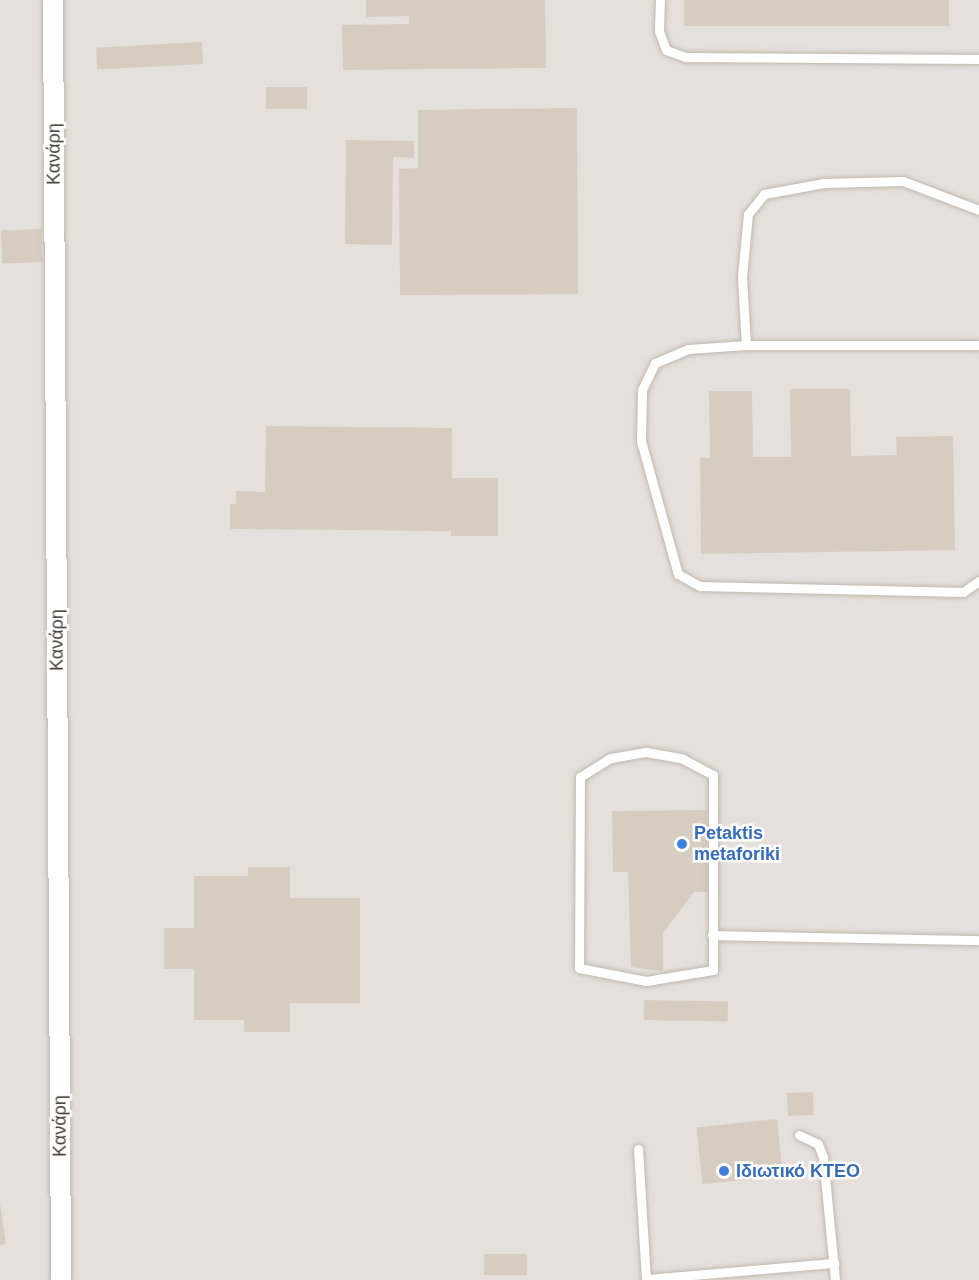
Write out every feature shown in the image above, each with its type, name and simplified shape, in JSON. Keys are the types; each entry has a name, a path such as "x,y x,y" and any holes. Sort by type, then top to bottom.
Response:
{"street":[{"name":"Κανάρη","path":"53,0 62,1280"}],"lane":[{"path":"660,0 659,31 666,50 685,57 979,59"},
{"path":"746,345 742,277 748,214 764,194 824,183 903,182 979,210"},
{"path":"979,345 746,345 688,350 655,363 642,390 641,441 678,574 700,586 963,592 979,582"},
{"path":"646,752 681,758 713,775 712,935 713,970 691,976 646,981 579,968 580,777 611,759 646,752"},
{"path":"712,935 979,940"},
{"path":"800,1135 818,1144 823,1157 835,1280"},
{"path":"638,1149 646,1279 834,1263"}],"shaded area":[{"path":"0,0 979,0 979,1280 0,1280"}],"building":[{"path":"366,0 545,0 546,68 343,70 342,25 409,24 409,16 366,17"},
{"path":"684,0 949,0 949,26 684,26"},
{"path":"202,42 203,64 97,70 96,48"},
{"path":"266,87 307,87 307,109 266,109"},
{"path":"577,108 578,294 400,295 399,169 418,168 418,110"},
{"path":"346,140 414,141 414,158 393,157 392,245 345,244"},
{"path":"41,229 42,262 2,263 1,230"},
{"path":"790,389 850,389 851,456 897,455 896,437 953,436 955,550 701,554 700,458 710,458 709,391 752,391 753,457 791,457"},
{"path":"266,426 452,428 452,478 498,478 498,536 451,536 451,531 230,529 230,504 236,504 236,491 265,492"},
{"path":"707,810 708,892 694,892 663,933 663,971 631,967 628,872 613,872 612,811"},
{"path":"248,867 290,867 290,898 360,898 360,1003 290,1003 290,1032 244,1032 244,1020 194,1020 194,969 164,969 164,928 194,928 194,876 248,876"},
{"path":"644,1000 728,1001 728,1021 644,1020"},
{"path":"813,1092 814,1115 788,1116 787,1093"},
{"path":"777,1119 783,1176 702,1184 696,1127"},
{"path":"0,1203 6,1244 0,1245"},
{"path":"484,1254 527,1254 527,1275 484,1275"}],"place":[{"name":"Petaktis metaforiki","path":"682,844"},
{"name":"Ιδιωτικό ΚΤΕΟ","path":"724,1171"}]}
